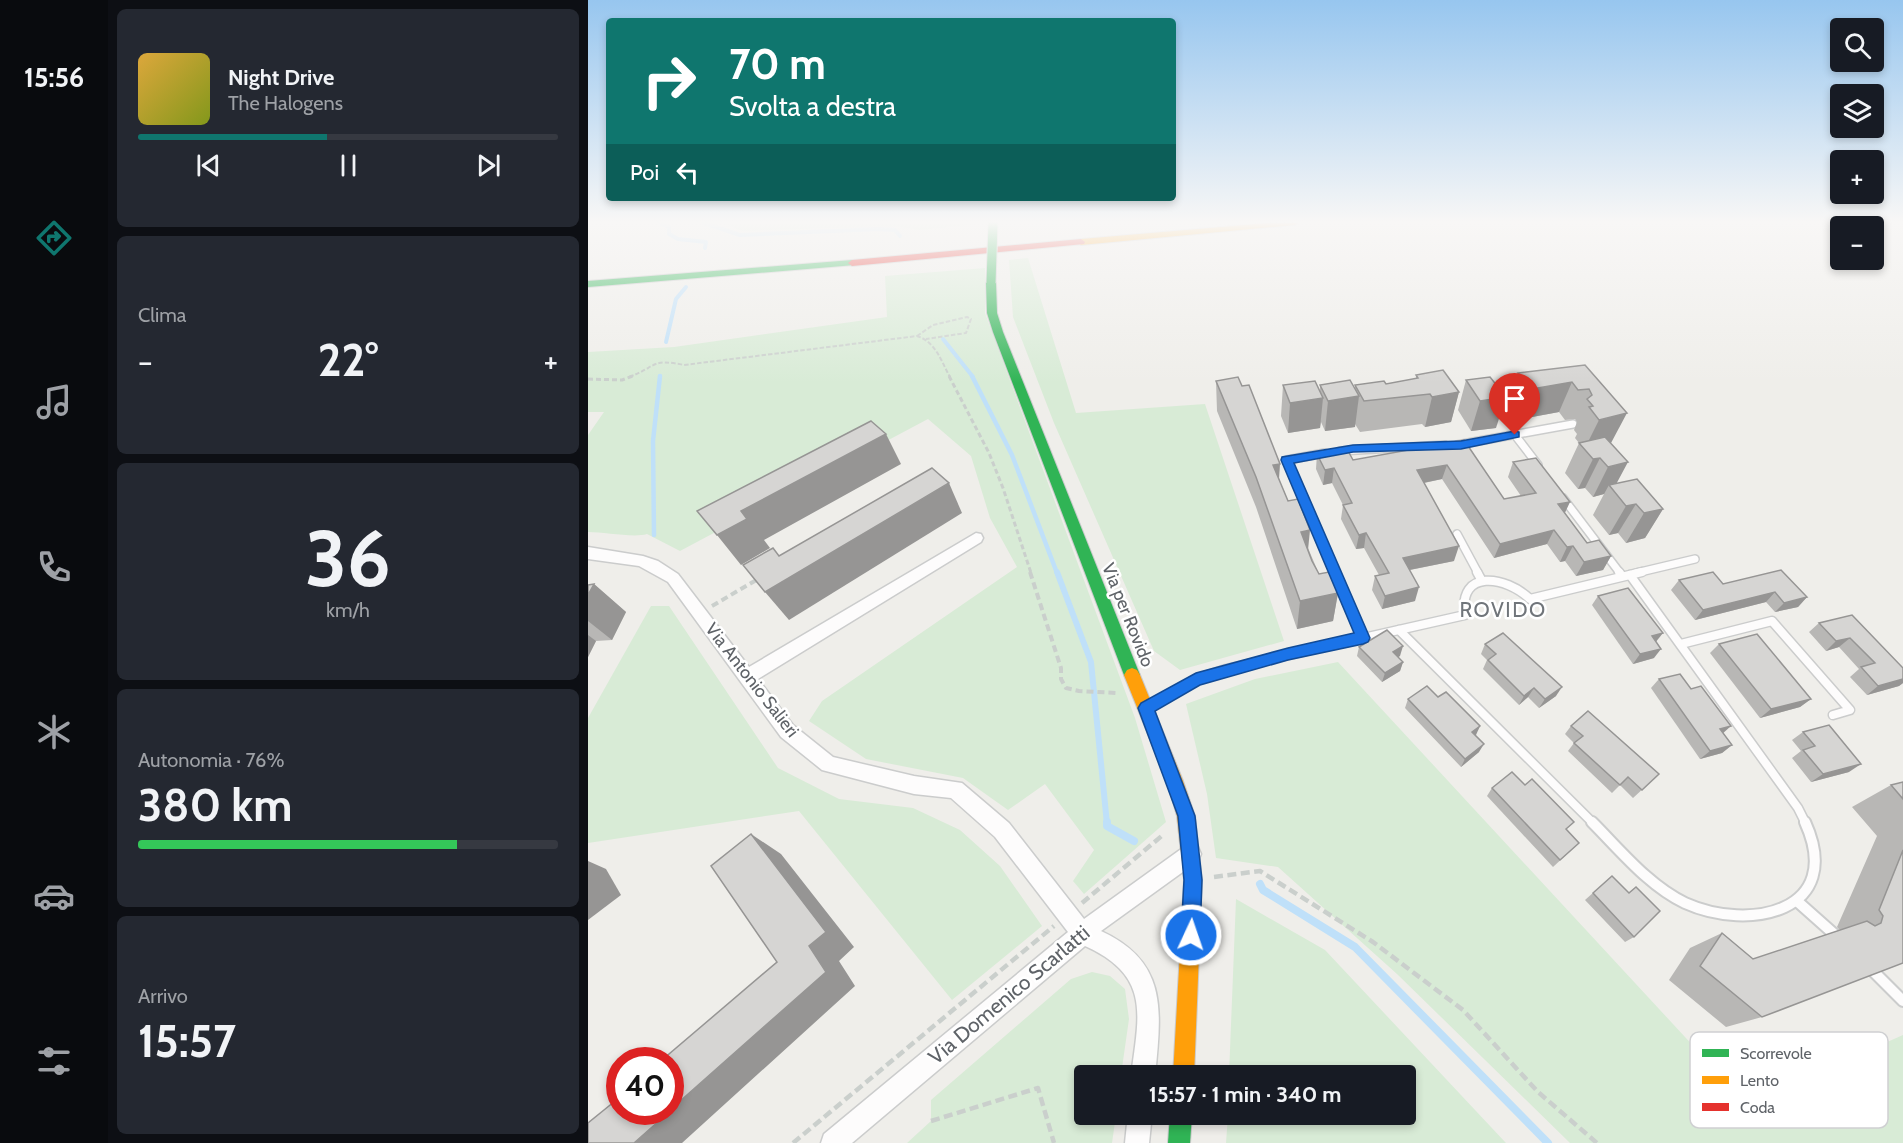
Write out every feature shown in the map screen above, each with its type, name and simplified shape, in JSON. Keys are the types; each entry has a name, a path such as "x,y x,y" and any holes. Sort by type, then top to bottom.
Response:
{"main road":[{"path":"588,284 686,276"},
{"name":"Via per Rovido","path":"991,276 993,313 1004,350 1098,592 1146,708 1186,816 1193,880 1184,1065"},
{"path":"1179,1143 1180,1125"}],"street":[{"path":"748,676 976,538"},
{"name":"Via Antonio Salieri","path":"588,553 640,559 658,566 674,578 787,731 828,764 915,785 955,789 1002,830 1083,934"},
{"name":"Via Domenico Scarlatti","path":"833,1143 1125,898 1191,854"},
{"path":"1083,934 1121,954 1139,975 1146,990 1148,1030 1144,1065"},
{"path":"1137,1143 1139,1125"}],"lane":[{"path":"1363,638 1287,460 1353,448 1461,445 1573,424"},
{"path":"1515,435 1544,472"},
{"path":"1399,630 1629,859 1678,900 1700,909 1756,915 1790,907 1798,902 1807,891 1813,872 1814,850 1798,808 1681,644 1558,491"},
{"path":"1457,534 1482,581"},
{"path":"1146,708 1196,679 1288,654 1465,615 1462,605 1465,592 1472,585 1482,581 1493,580 1511,584 1530,599 1695,559"},
{"path":"1681,644 1773,621 1850,710 1833,715"},
{"path":"1798,902 1834,934"},
{"path":"1873,971 1903,1001"}],"path":[{"path":"917,336 933,325 968,317 971,319 966,333 926,339"},
{"path":"588,379 622,380 640,374 648,365 665,361 696,363 917,336 926,339 934,347 960,392 996,470 1061,668 1061,680 1066,688 1083,693 1107,690"},
{"path":"700,613 761,578"},
{"path":"793,1143 1186,816"},
{"path":"1193,880 1260,871 1373,942 1462,1010 1538,1092 1597,1143"},
{"path":"932,1121 1038,1088 1054,1143"}],"green space":[{"path":"885,276 985,276 985,313 1135,718 1166,822 1084,894 1073,881 1094,850 1045,784 1008,810 963,778 866,759 809,721 822,701 1017,567 990,518 971,456 928,419 680,551 647,534 588,532 588,435 604,412 588,412 588,352 674,347 887,317"},
{"path":"1010,276 1034,276 1076,413 1205,404 1284,641 1180,670 1154,651 1054,423 1013,317"},
{"path":"651,606 669,606 778,768 839,799 913,808 960,830 1000,866 1042,926 952,1000 799,811 588,843 588,718"},
{"path":"1338,662 1690,1042 1690,1128 1888,1128 1888,1042 1903,1035 1903,1143 1570,1143 1397,974 1278,867 1216,858 1207,794 1186,704 1255,679"},
{"path":"1236,899 1325,950 1506,1143 1226,1143 1227,1125 1416,1125 1416,1065 1229,1065"},
{"path":"1092,972 1110,976 1125,989 1129,1019 1122,1065 1074,1065 1074,1125 1115,1125 1112,1143 907,1143 931,1121 931,1100 1071,979"}],"building":[{"path":"1585,365 1627,413 1599,420 1589,407 1593,406 1587,399 1592,395 1589,389 1578,390 1572,382 1532,389 1518,373"},
{"path":"1443,370 1459,392 1432,397 1430,394 1364,401 1355,385 1384,381 1386,384 1418,378 1416,375"},
{"path":"1238,377 1242,386 1249,385 1280,464 1273,465 1288,501 1298,499 1310,530 1301,532 1312,561 1319,574 1329,572 1338,593 1300,601 1256,477 1216,381"},
{"path":"1490,377 1506,397 1480,401 1466,380"},
{"path":"1350,380 1359,396 1328,401 1320,385"},
{"path":"1315,381 1323,398 1290,403 1283,385"},
{"path":"871,421 886,434 741,511 747,519 717,535 697,511"},
{"path":"1605,437 1628,462 1608,467 1600,458 1593,459 1579,443"},
{"path":"1464,440 1504,499 1536,493 1513,462 1536,458 1570,502 1558,504 1587,543 1599,540 1611,556 1584,562 1573,546 1567,547 1554,530 1500,544 1447,465 1417,470 1459,546 1403,558 1419,587 1385,596 1375,576 1389,573 1366,533 1359,535 1343,505 1352,503 1334,468 1325,470 1317,454 1347,449 1353,460"},
{"path":"932,468 949,483 765,592 743,565 773,548 779,556"},
{"path":"1637,479 1663,509 1644,513 1636,504 1626,506 1609,485"},
{"path":"1781,570 1807,597 1784,603 1775,592 1703,610 1679,580 1713,572 1723,584"},
{"path":"594,584 588,595 588,585"},
{"path":"1628,588 1663,633 1652,636 1661,649 1640,654 1598,596"},
{"path":"1852,615 1903,668 1903,679 1878,686 1861,667 1875,663 1850,638 1836,641 1819,623"},
{"path":"1387,630 1403,646 1393,652 1403,662 1385,673 1359,647"},
{"path":"1503,633 1562,687 1545,699 1534,688 1524,696 1488,660 1496,654 1485,644"},
{"path":"1757,634 1811,699 1771,709 1719,644"},
{"path":"1680,674 1691,689 1701,686 1731,726 1720,729 1732,745 1710,751 1659,679"},
{"path":"1427,686 1438,697 1446,692 1480,726 1472,732 1484,744 1465,759 1408,699"},
{"path":"1588,711 1659,774 1642,790 1628,777 1620,785 1574,743 1583,736 1571,726"},
{"path":"1829,725 1861,764 1823,774 1803,750 1815,746 1803,732"},
{"path":"1512,772 1525,785 1532,779 1574,822 1566,829 1579,843 1560,860 1492,788"},
{"path":"1903,782 1903,799 1891,785"},
{"path":"751,834 826,932 809,946 826,972 684,1098 684,1047 677,1047 777,962 711,866"},
{"path":"1903,850 1903,963 1762,1017 1700,966 1722,933 1753,959 1867,921 1875,926 1881,923 1883,916 1879,910"},
{"path":"1612,876 1629,893 1636,887 1660,911 1634,937 1593,893"},
{"path":"606,1108 606,1125 654,1125 634,1143 588,1143 588,1123"}],"waterway":[{"path":"666,342 676,299 686,287"},
{"path":"943,339 973,377"},
{"path":"654,535 653,441 660,376"},
{"path":"972,376 1012,455 1057,573"},
{"path":"1057,572 1091,662 1107,824"},
{"path":"1107,824 1134,841"},
{"path":"1260,884 1263,890 1355,947 1548,1143"}],"traffic: fast":[{"path":"588,284 684,276"},
{"path":"991,276 991,283"},
{"path":"991,283 992,313 998,332 1132,675"},
{"path":"1179,1143 1180,1125"}],"traffic: slow":[{"path":"1132,675 1175,781 1186,816 1193,880 1184,1065"}],"district":[{"name":"ROVIDO","path":"1503,610"}],"route":[{"path":"1191,935 1193,880 1186,816 1175,781 1146,708 1196,679 1288,654 1363,638 1287,460 1353,448 1461,445 1515,435"}]}
